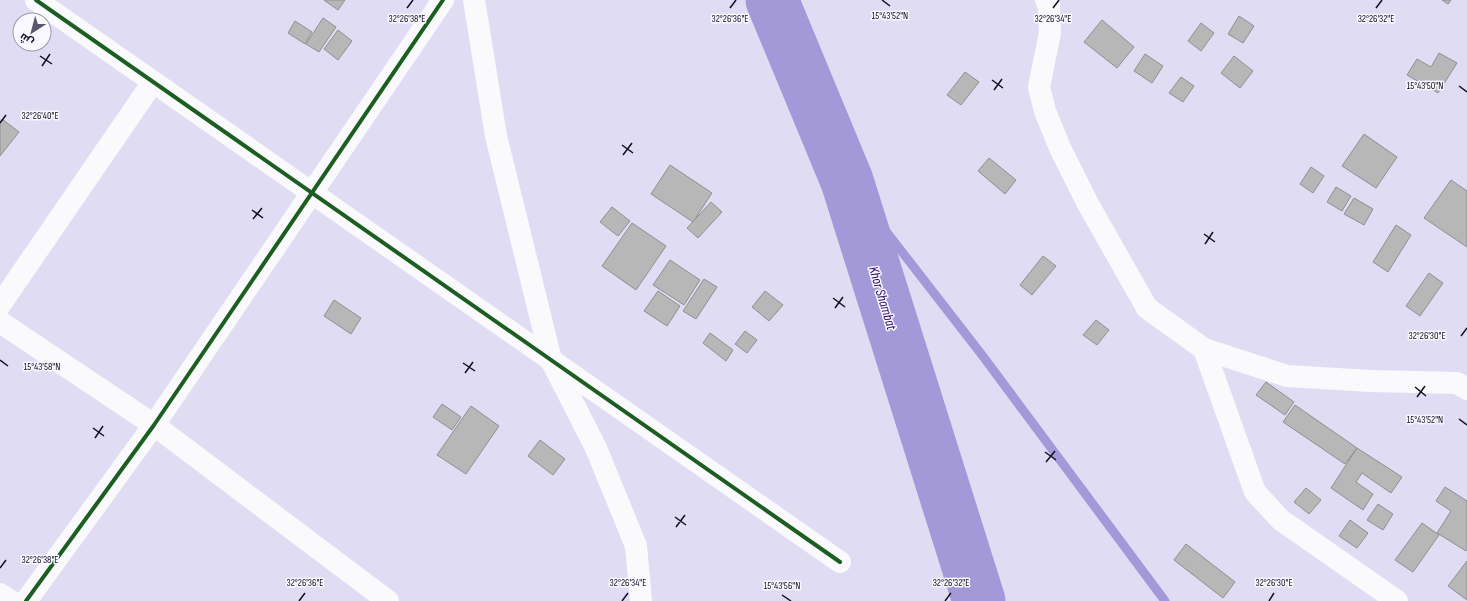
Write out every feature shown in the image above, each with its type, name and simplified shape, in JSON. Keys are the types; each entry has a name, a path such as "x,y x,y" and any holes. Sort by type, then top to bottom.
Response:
{"street":[{"path":"36,0 840,562"},
{"path":"26,601 154,425 443,0"},
{"path":"474,0 496,136 551,360 596,448 636,546 641,601"},
{"path":"1046,0 1049,5 1050,33 1039,87 1045,111 1060,148 1088,204 1146,308 1204,349 1287,376 1370,381 1457,383 1467,389"},
{"path":"0,305 153,82"},
{"path":"0,322 154,425 388,601"},
{"path":"1204,349 1255,492 1281,520 1398,601"},
{"path":"0,594 11,601"}],"building":[{"path":"324,0 345,0 338,10"},
{"path":"1442,0 1451,0 1448,4"},
{"path":"1239,16 1254,26 1243,43 1228,34"},
{"path":"323,18 336,27 319,52 306,44"},
{"path":"1102,20 1134,47 1117,68 1084,42"},
{"path":"295,21 312,32 305,44 288,33"},
{"path":"1201,23 1214,33 1201,51 1188,41"},
{"path":"338,30 352,41 338,60 324,49"},
{"path":"1439,53 1457,63 1438,93 1407,75 1417,59 1431,67"},
{"path":"1145,54 1163,66 1152,83 1134,71"},
{"path":"1234,56 1253,71 1240,88 1221,73"},
{"path":"965,72 979,82 961,105 947,95"},
{"path":"1181,77 1194,86 1183,102 1169,93"},
{"path":"2,119 19,132 0,156 0,122"},
{"path":"1364,134 1397,157 1376,188 1342,166"},
{"path":"989,158 1016,180 1005,194 978,171"},
{"path":"670,165 712,193 693,222 651,194"},
{"path":"1311,167 1324,176 1313,193 1300,184"},
{"path":"1451,180 1467,191 1467,247 1424,218"},
{"path":"1336,187 1351,196 1342,211 1327,202"},
{"path":"1354,198 1373,209 1364,225 1344,214"},
{"path":"711,202 722,212 698,238 687,228"},
{"path":"612,207 630,221 618,236 600,222"},
{"path":"632,223 666,246 636,290 602,266"},
{"path":"1396,225 1411,235 1388,272 1373,262"},
{"path":"1043,256 1056,266 1032,295 1020,285"},
{"path":"670,260 700,280 684,305 653,285"},
{"path":"1429,273 1443,283 1420,316 1406,306"},
{"path":"704,279 717,287 696,319 683,311"},
{"path":"658,291 680,306 667,326 644,311"},
{"path":"765,291 783,305 769,321 752,307"},
{"path":"334,300 361,318 351,334 324,316"},
{"path":"1096,320 1109,330 1097,345 1083,335"},
{"path":"745,331 757,340 747,353 735,344"},
{"path":"710,333 733,350 726,361 703,343"},
{"path":"1266,382 1294,402 1285,415 1256,395"},
{"path":"442,404 461,417 452,430 433,417"},
{"path":"1295,405 1357,448 1345,464 1283,422"},
{"path":"471,406 499,426 466,474 437,455"},
{"path":"540,440 565,459 553,475 528,456"},
{"path":"1357,448 1402,477 1391,493 1362,473 1356,482 1373,494 1363,510 1331,488"},
{"path":"1445,487 1467,501 1466,551 1437,533 1451,511 1436,501"},
{"path":"1306,488 1321,500 1309,514 1294,502"},
{"path":"1378,504 1393,514 1383,530 1367,520"},
{"path":"1350,520 1368,533 1357,548 1339,536"},
{"path":"1422,523 1439,535 1413,572 1395,560"},
{"path":"1186,544 1235,582 1223,598 1174,560"},
{"path":"1467,561 1467,600 1448,586"}],"waterway":[{"name":"Khor Shambat","path":"772,0 847,181 979,601"},
{"path":"847,181 982,355 1165,601"}],"cycle path":[{"path":"36,0 840,562"},
{"path":"26,601 154,425 443,0"}]}
